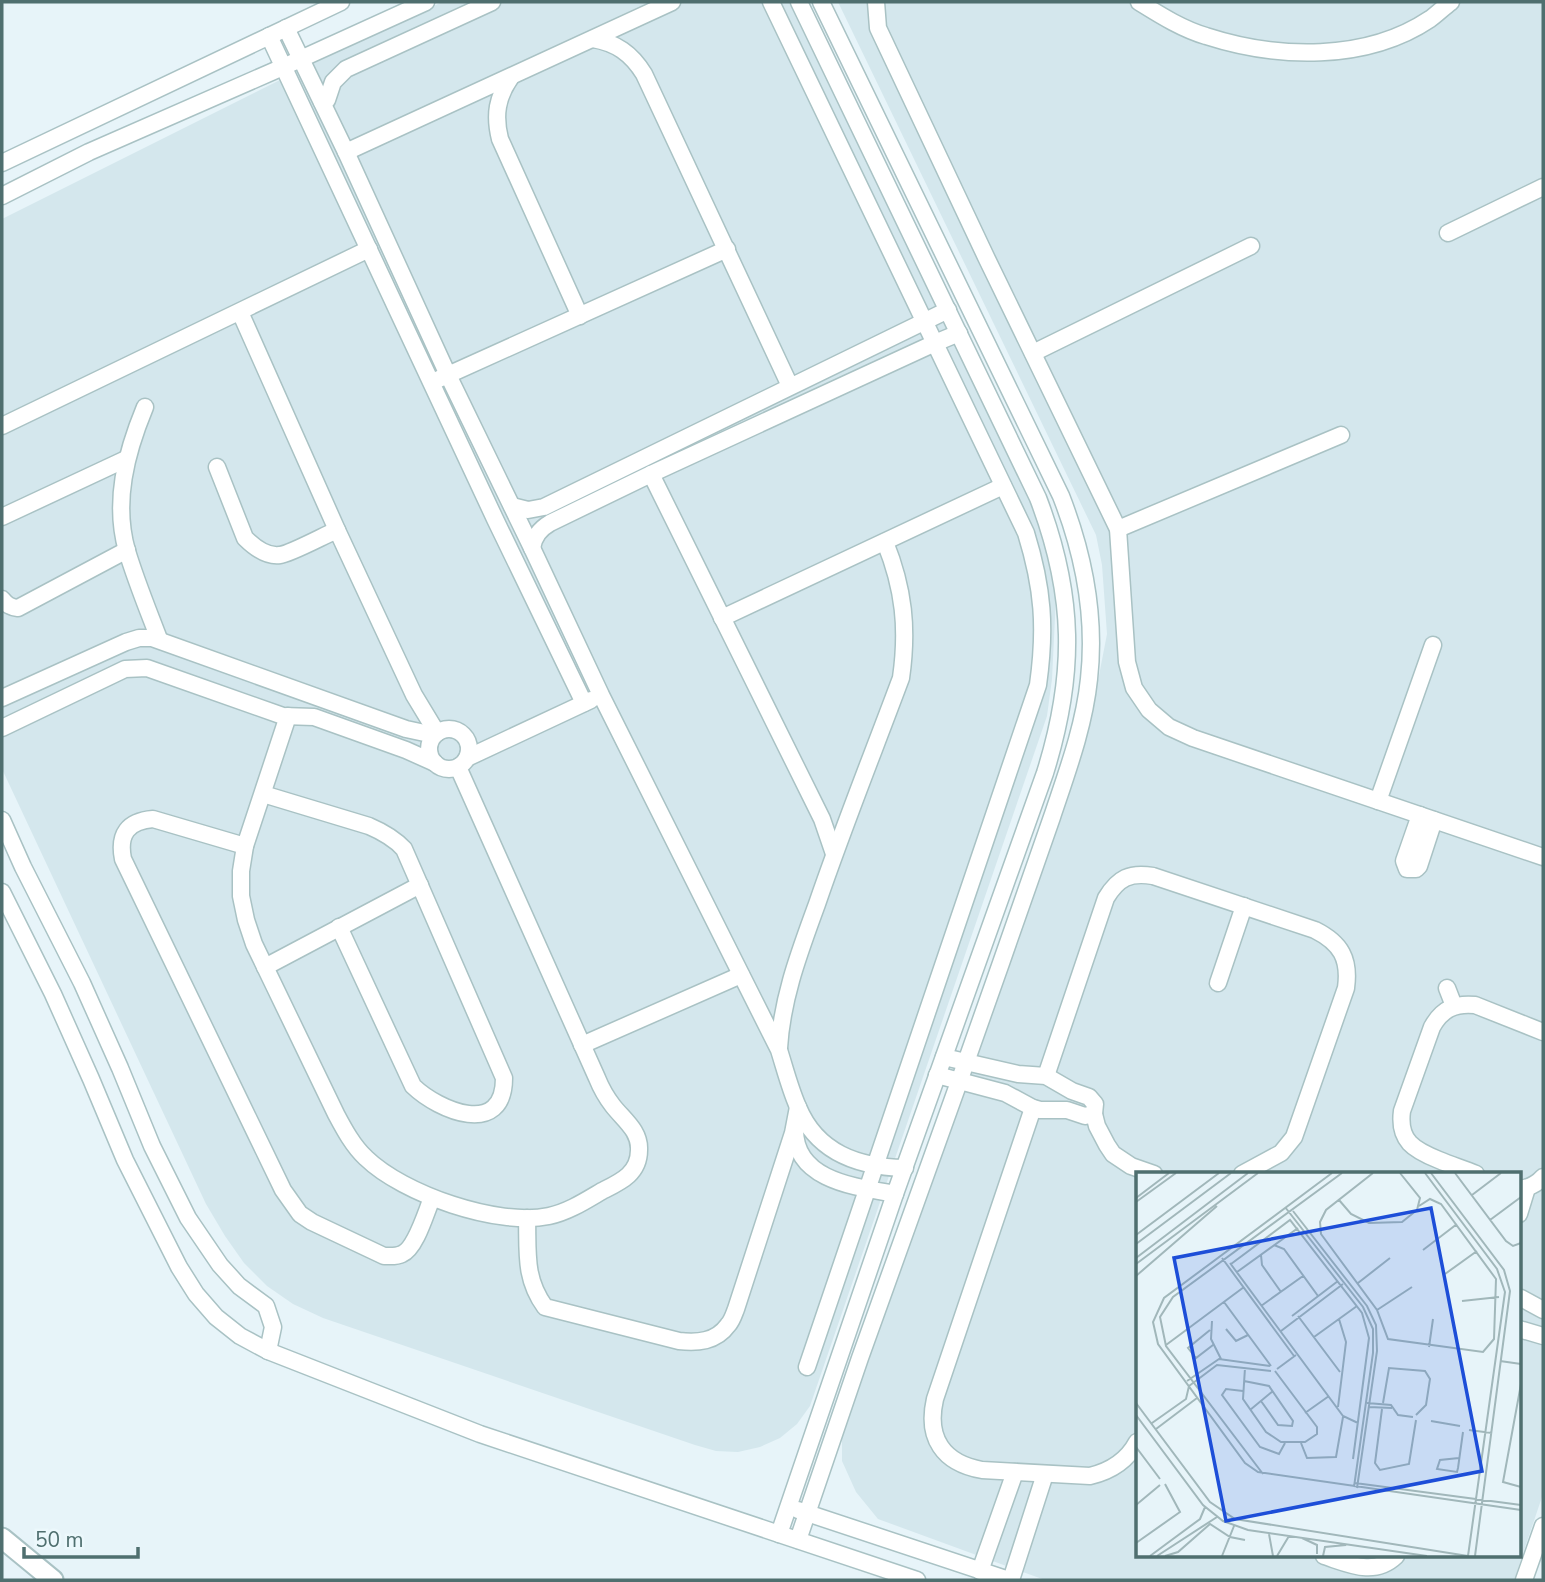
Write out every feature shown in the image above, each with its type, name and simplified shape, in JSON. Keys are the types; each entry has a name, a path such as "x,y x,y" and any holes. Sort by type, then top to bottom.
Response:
{"street":[{"path":"2,163 341,2"},
{"path":"2,196 89,152 426,2"},
{"path":"322,102 327,100 333,82 345,69 492,2"},
{"path":"346,152 672,2"},
{"path":"771,2 1026,533 1041,593 1043,624 1038,685 974,867 807,1367"},
{"path":"779,1534 895,1194 1045,773 1060,719 1068,663 1064,588 1056,551 1038,498 799,2"},
{"path":"798,1540 860,1358 967,1062 1077,739 1089,678 1091,627 1081,555 1061,496 821,2"},
{"path":"876,2 878,28 1118,529 1127,662 1134,688 1149,710 1169,727 1193,738 1543,858"},
{"path":"1139,2 1203,36 1244,47 1286,52 1348,49 1395,37 1430,19 1451,2"},
{"path":"286,28 601,695 779,1050 798,1107 814,1135 824,1144 847,1157 875,1166 905,1168"},
{"path":"269,36 584,703"},
{"path":"593,38 618,46 637,62 790,386"},
{"path":"511,76 498,100 496,113 500,139 580,316"},
{"path":"1448,233 1543,187"},
{"path":"1033,353 1251,246"},
{"path":"2,426 369,249"},
{"path":"432,383 727,249"},
{"path":"513,508 528,510 544,507 948,310"},
{"path":"240,312 337,530 414,695 436,734"},
{"path":"532,548 543,527 651,474 959,333"},
{"path":"440,400 456,392"},
{"path":"145,407 126,459 122,514 127,550 166,642 176,651 175,662 164,674"},
{"path":"1118,529 1342,435"},
{"path":"2,517 126,459"},
{"path":"217,467 245,538 261,551 281,555 337,530"},
{"path":"651,474 822,819 834,854"},
{"path":"722,618 1003,486"},
{"path":"495,519 507,520 512,516 513,508"},
{"path":"779,1050 788,987 834,854 901,678 904,609 894,564 885,542"},
{"path":"2,599 6,604 18,608 127,550"},
{"path":"137,668 133,652 139,638"},
{"path":"2,698 139,638 166,642 406,729 436,734 451,730 462,735 468,746 462,763 582,1045 603,1091 638,1139 639,1153 635,1167 626,1179 568,1210 549,1216 496,1216 432,1198 386,1174 365,1157 348,1136 265,967 246,920 241,896 245,846 262,794 283,698 282,685"},
{"path":"1378,801 1433,645"},
{"path":"2,728 125,669 147,668 280,714 314,717 406,750 446,769 601,695"},
{"path":"26,687 37,712"},
{"path":"314,717 311,704 316,697"},
{"path":"435,763 429,751 431,740 436,734"},
{"path":"262,794 348,818 383,831 404,849 504,1078 500,1101 492,1109 483,1114 460,1113 435,1103 413,1086 340,927"},
{"path":"245,846 153,819 141,820 130,826 123,835 120,847 123,859 283,1191 300,1214 312,1223 384,1256 403,1254 411,1248 432,1198"},
{"path":"2,820 82,983 152,1146 188,1218 219,1265 239,1286 266,1306 273,1327 268,1351"},
{"path":"1046,1076 1107,898 1120,881 1141,874 1153,876 1315,930 1326,936 1342,953 1348,976 1346,988 1294,1137 1281,1153 1245,1172"},
{"path":"265,967 419,885"},
{"path":"2,892 52,994 125,1160 179,1266 196,1294 216,1317 240,1336 268,1351 480,1434 917,1580"},
{"path":"1218,983 1244,906"},
{"path":"582,1045 741,975"},
{"path":"1447,988 1454,1006"},
{"path":"1471,1172 1422,1153 1407,1140 1402,1131 1402,1111 1432,1027 1445,1010 1465,1004 1475,1005 1543,1032"},
{"path":"944,1057 1018,1073 1046,1076 1085,1095 1093,1100 1101,1136 1113,1154 1131,1166 1148,1172"},
{"path":"937,1075 1006,1093 1040,1110 1067,1110 1085,1116 1094,1114"},
{"path":"102,1104 130,1093"},
{"path":"798,1107 795,1136 798,1148 812,1167 839,1182 895,1194"},
{"path":"1032,1108 932,1413 936,1440 944,1452 967,1468 1090,1476 1117,1466 1128,1457 1136,1444"},
{"path":"527,1218 530,1279 545,1307 697,1343 714,1337 728,1326 736,1309 796,1124"},
{"path":"1520,1207 1523,1188 1535,1185 1543,1177"},
{"path":"1520,1296 1543,1310"},
{"path":"1520,1329 1543,1336"},
{"path":"980,1571 1015,1472"},
{"path":"788,1507 1010,1580 1045,1474"},
{"path":"797,1476 804,1483 818,1482"},
{"path":"1524,1580 1543,1526"},
{"path":"2,1538 53,1580"},
{"path":"1330,1558 1362,1568 1385,1565 1394,1558"}],"shaded area":[{"path":"442,2 789,2 1022,480 1044,533 1056,597 1052,679 1047,716 810,1406 797,1424 780,1438 760,1447 738,1452 716,1451 695,1445 323,1318 293,1304 267,1286 244,1263 206,1204 2,769 2,219"},
{"path":"838,2 1543,2 1543,1494 1514,1580 1045,1580 878,1519 856,1492 842,1461 842,1424 1076,768 1095,696 1107,634 1102,565 1096,535"}]}
